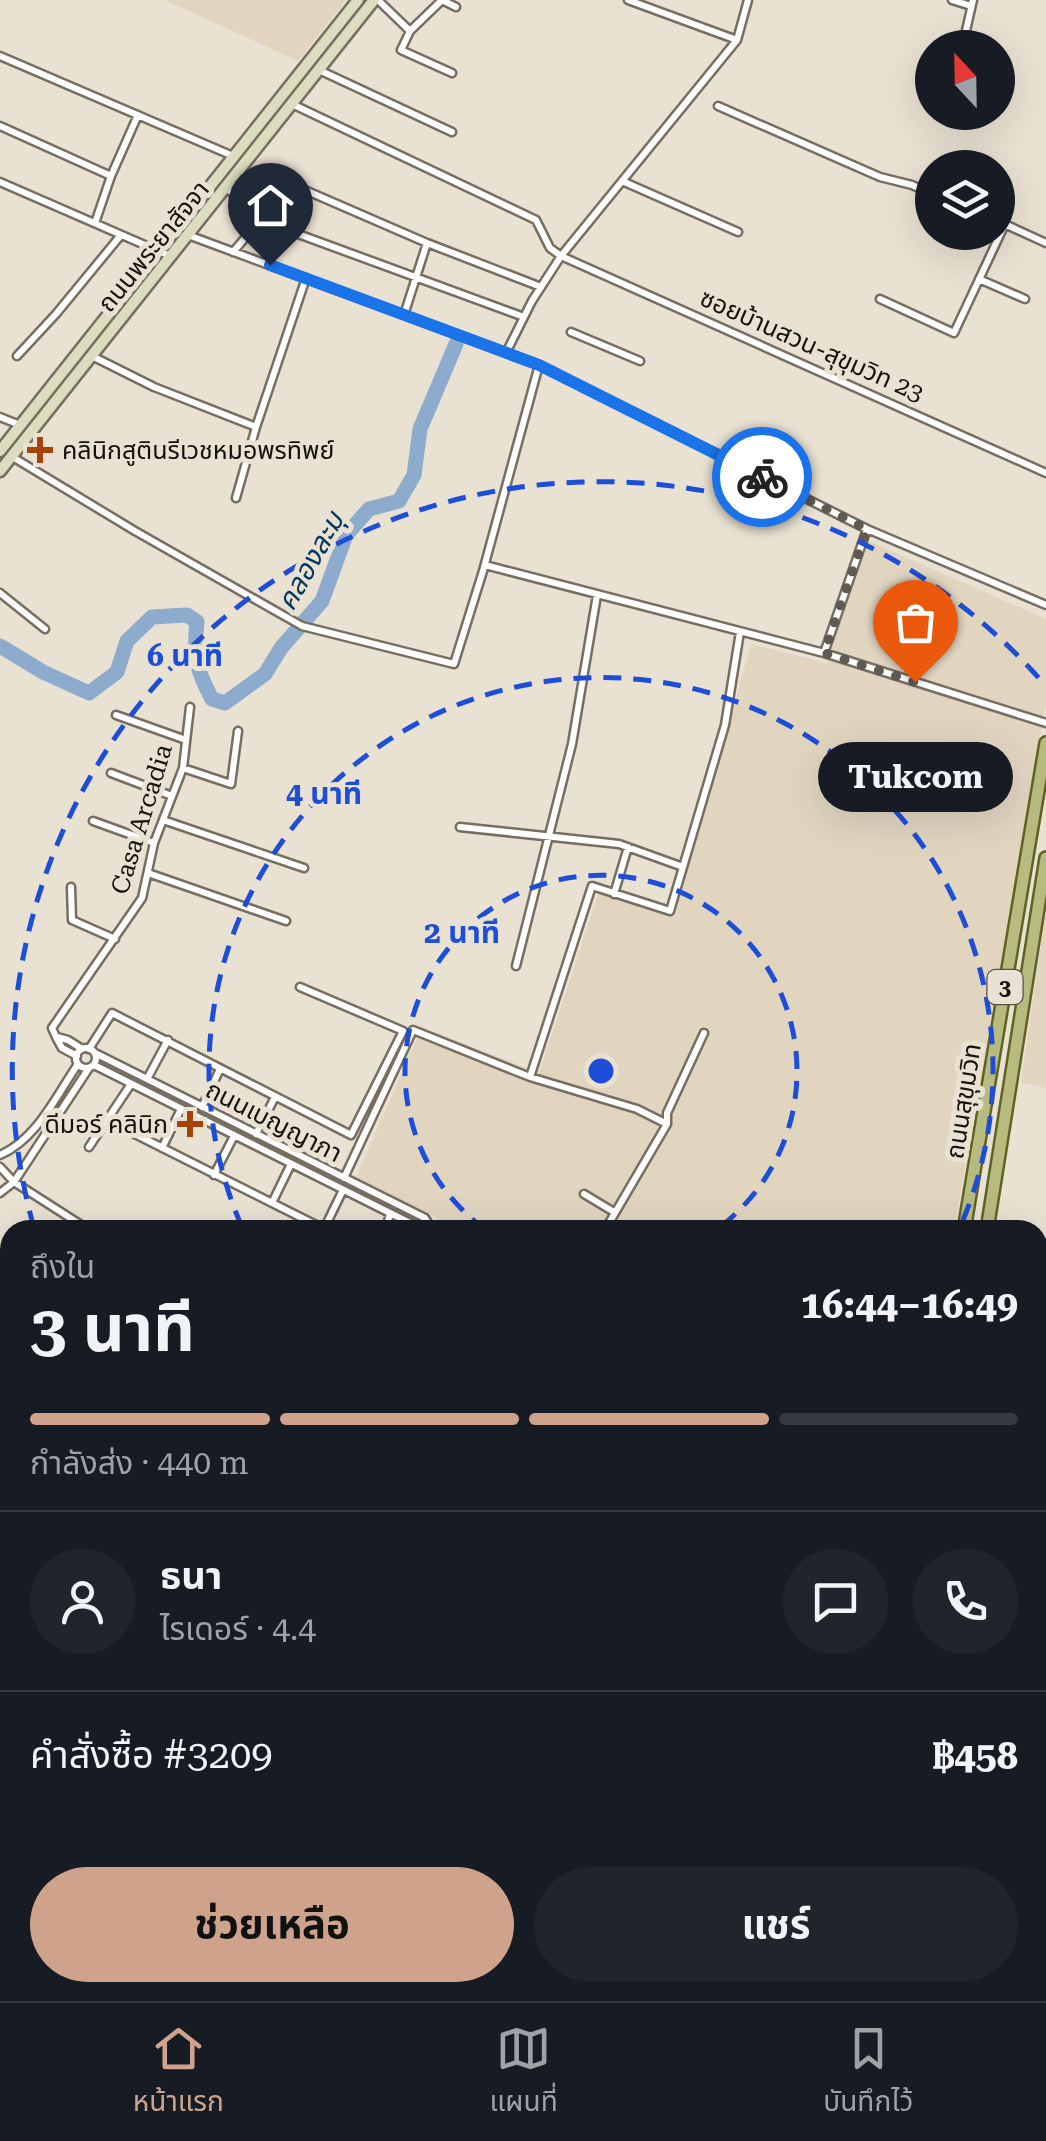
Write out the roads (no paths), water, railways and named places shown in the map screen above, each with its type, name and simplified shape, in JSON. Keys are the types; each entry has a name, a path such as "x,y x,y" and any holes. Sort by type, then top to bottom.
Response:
{"main road":[{"name":"ถนนพระยาสัจจา","path":"0,470 20,425 91,355 234,156 358,0"},
{"name":"ถนนพระยาสัจจา","path":"6,454 164,254 188,235 376,0"},
{"name":"ถนนสุขุมวิท","path":"966,1220 1046,744"},
{"name":"ถนนสุขุมวิท","path":"990,1220 1041,911 1046,858"}],"street":[{"path":"376,0 410,31"},
{"path":"452,74 401,50 410,31 442,0 456,7"},
{"path":"628,0 737,40"},
{"path":"506,353 562,256 737,40 748,0"},
{"path":"952,0 972,3 966,30"},
{"path":"0,56 234,156"},
{"path":"319,70 452,132"},
{"path":"292,104 536,220 550,248 562,256"},
{"path":"718,106 880,177 915,186"},
{"path":"94,224 138,115"},
{"path":"0,126 111,176"},
{"path":"622,181 738,232"},
{"path":"0,182 164,254"},
{"path":"233,252 290,184 541,287"},
{"path":"226,187 260,220 524,317"},
{"path":"1015,229 1046,243"},
{"path":"17,356 120,235"},
{"path":"188,235 539,365 867,529 1046,605"},
{"path":"404,315 427,242"},
{"path":"880,299 954,332 990,250"},
{"name":"ซอยบ้านสวน-สุขุมวิท 23","path":"562,256 1046,473"},
{"path":"236,498 306,278"},
{"path":"980,278 1025,299"},
{"path":"570,332 640,362"},
{"path":"91,355 154,386 256,427"},
{"path":"6,454 292,621 454,664 539,365"},
{"path":"0,417 20,425"},
{"path":"824,653 867,529"},
{"path":"485,565 824,653 1046,723"},
{"path":"0,593 45,630"},
{"path":"516,966 572,744 597,594"},
{"path":"530,1077 592,886 670,911 726,725 740,632"},
{"name":"Casa Arcadia","path":"84,1054 62,1048 52,1028 142,898 154,842 183,768 190,707"},
{"path":"116,715 186,740"},
{"path":"183,768 231,784 238,731"},
{"path":"110,773 172,796"},
{"path":"163,820 304,868"},
{"path":"94,821 154,842"},
{"path":"460,827 619,844 683,866"},
{"path":"614,894 628,847"},
{"path":"148,873 286,921"},
{"path":"71,886 72,920 115,939"},
{"path":"0,1155 18,1147 41,1119 112,1013 352,1135 402,1030 300,988"},
{"path":"344,1178 412,1030 530,1077 637,1109 667,1124"},
{"path":"610,1220 667,1124 666,1113 704,1034"},
{"path":"147,1079 168,1040"},
{"path":"0,1193 14,1182 92,1067 96,1059 84,1054"},
{"name":"ถนนเบญญาภา","path":"402,1220 131,1084 92,1067 83,1068 84,1054 147,1079 426,1220"},
{"path":"202,1107 220,1069"},
{"path":"89,1148 131,1084"},
{"path":"256,1134 276,1097"},
{"path":"162,1148 182,1110"},
{"path":"213,1125 219,1115"},
{"path":"41,1119 51,1127"},
{"path":"107,1120 307,1220"},
{"path":"214,1175 234,1136"},
{"path":"272,1203 291,1164"},
{"path":"0,1168 14,1182 73,1220"},
{"path":"323,1180 328,1170"},
{"path":"329,1220 343,1190"},
{"path":"584,1194 614,1212"},
{"path":"388,1220 390,1213"}],"waterway":[{"name":"คลองละมุ","path":"0,646 89,693 117,672 127,641 152,617 187,615 197,622 196,653 202,679 212,699 225,703 265,674 281,648 322,601 346,535 369,509 399,501 414,475 420,429 456,344"}],"place":[{"name":"คลินิกสูตินรีเวชหมอพรทิพย์","path":"40,450"},
{"name":"Tukcom","path":"915,682"},
{"name":"ดีมอร์ คลินิก","path":"190,1124"}]}
